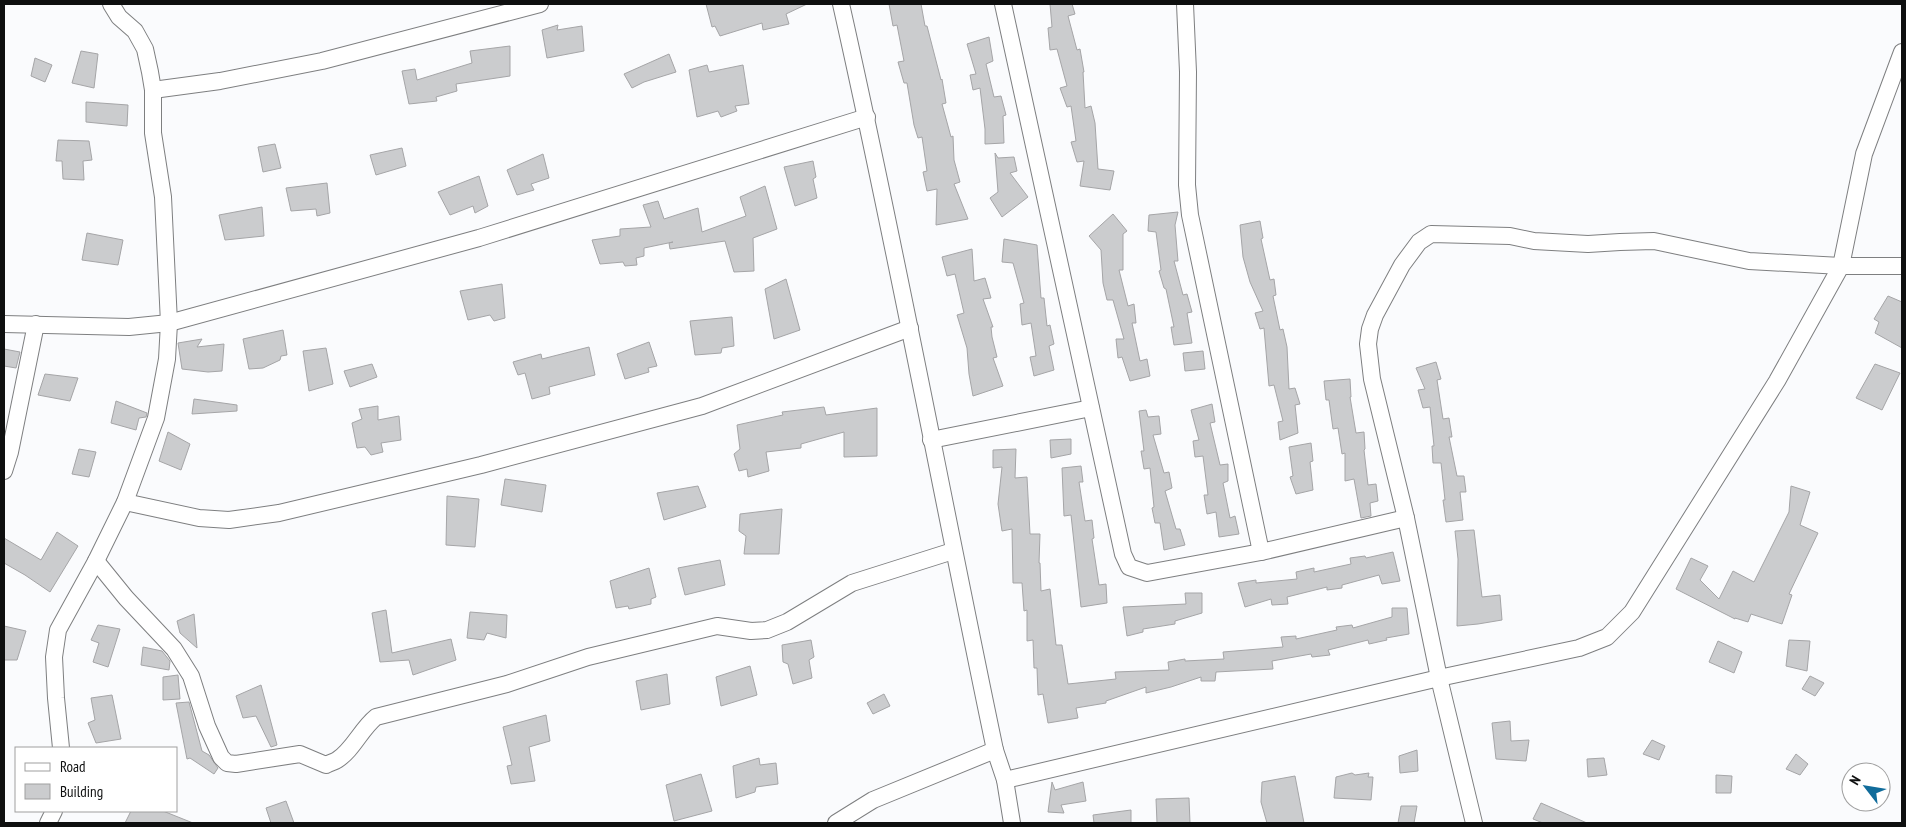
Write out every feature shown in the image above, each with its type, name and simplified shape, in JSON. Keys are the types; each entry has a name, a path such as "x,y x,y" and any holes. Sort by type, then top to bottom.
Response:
{"street":[{"path":"61,747 54,657 58,630 96,561 125,502 156,418 166,359 169,323 164,206 153,133 153,90 145,49 135,32 120,17 111,4"},
{"path":"153,90 322,61 540,4"},
{"path":"841,4 867,117 953,551 996,750 1005,780 1012,823"},
{"path":"1003,4 1090,408 1124,554 1129,567 1147,573 1261,552 1406,518"},
{"path":"1185,4 1188,72 1187,185 1190,215 1261,552"},
{"path":"1005,780 1439,678 1579,648 1607,637 1632,612 1777,381 1841,266 1864,154 1902,52"},
{"path":"4,324 129,327 169,323 479,238 867,117"},
{"path":"1474,823 1439,678 1406,518 1372,379 1368,344 1370,328 1375,314 1402,265 1419,242 1431,234 1510,236 1534,241 1588,244 1654,241 1749,261 1841,266 1902,266"},
{"path":"4,471 10,452 36,324"},
{"path":"125,502 199,518 229,520 280,512 481,465 702,406 910,328"},
{"path":"931,440 1090,408"},
{"path":"96,561 126,598 174,649 191,676 207,726 221,757 227,763 236,764 300,754 326,765 337,760 349,749 365,726 376,717 507,684 588,657 717,626 767,630 786,622 852,583 953,551"},
{"path":"836,823 873,800 996,750"}],"building":[{"path":"706,4 807,4 786,14 789,24 763,30 762,23 720,36 715,26 712,27"},
{"path":"889,4 921,4 925,26 927,26 942,79 946,103 942,104 951,137 953,136 954,160 960,182 954,184 968,219 936,225 937,189 927,191 923,172 927,171 922,137 918,138 907,83 904,83 898,62 904,61 897,25 893,26"},
{"path":"1050,4 1072,4 1075,14 1068,16 1077,50 1080,49 1084,72 1085,108 1091,106 1095,123 1098,169 1114,171 1110,190 1080,186 1084,161 1077,162 1071,142 1076,141 1071,106 1067,107 1060,88 1067,86 1057,49 1050,50 1048,28 1052,27"},
{"path":"558,25 557,30 582,26 584,51 547,58 542,30"},
{"path":"989,37 993,61 986,64 994,97 1001,96 1006,115 1003,116 1004,143 985,144 980,88 973,90 970,75 976,74 967,44"},
{"path":"510,46 510,76 456,84 457,91 436,97 437,101 409,104 402,71 415,69 417,80 472,63 470,51"},
{"path":"81,51 98,54 94,88 72,83"},
{"path":"669,54 676,72 644,82 632,88 624,74"},
{"path":"35,58 52,65 45,82 31,76"},
{"path":"707,65 709,72 743,65 749,104 735,106 737,111 721,117 718,111 697,117 689,70"},
{"path":"86,102 128,105 127,126 86,122"},
{"path":"58,140 89,141 92,160 83,161 84,180 63,179 62,161 56,161"},
{"path":"275,144 281,168 263,172 258,147"},
{"path":"402,148 406,166 376,175 370,155"},
{"path":"995,153 998,158 1014,157 1017,171 1010,173 1028,197 1002,217 990,198 998,192"},
{"path":"543,154 549,178 531,184 534,190 517,195 507,170"},
{"path":"813,161 816,177 813,179 817,198 795,206 784,167"},
{"path":"479,176 488,206 475,213 473,206 450,215 438,192"},
{"path":"327,183 330,213 317,216 316,209 291,211 286,188"},
{"path":"765,186 777,229 753,238 754,271 734,272 725,241 670,249 669,243 673,242 644,248 644,256 636,258 637,265 625,266 623,262 600,264 592,240 620,236 620,229 651,227 643,205 658,201 664,219 698,208 702,232 746,216 740,197"},
{"path":"262,207 264,236 225,240 219,215"},
{"path":"1178,212 1175,225 1178,261 1174,261 1183,295 1187,294 1192,312 1187,313 1192,343 1174,345 1171,327 1174,327 1166,289 1164,288 1159,271 1161,270 1156,232 1148,231 1149,215"},
{"path":"1113,214 1127,231 1123,234 1123,270 1119,270 1128,306 1134,304 1136,323 1132,323 1140,361 1147,359 1150,376 1130,381 1122,357 1118,358 1116,339 1124,339 1113,300 1107,300 1103,283 1101,250 1089,236"},
{"path":"1260,221 1263,238 1261,239 1270,280 1274,279 1276,295 1273,296 1280,330 1283,329 1287,347 1289,389 1295,388 1300,404 1295,405 1298,433 1280,440 1278,422 1283,421 1274,385 1269,386 1264,328 1260,329 1255,313 1263,311 1250,282 1243,257 1240,225"},
{"path":"87,233 123,240 118,265 82,260"},
{"path":"1004,239 1037,245 1041,298 1044,298 1047,326 1050,325 1054,344 1049,346 1054,370 1034,376 1030,357 1036,356 1031,323 1022,325 1020,304 1024,303 1013,263 1002,262"},
{"path":"972,249 974,281 985,278 991,298 983,299 993,327 991,327 992,337 997,357 993,358 1003,386 973,396 967,348 957,315 964,313 955,274 947,276 942,257"},
{"path":"786,279 800,330 774,339 765,289"},
{"path":"502,284 505,318 494,321 490,315 468,320 460,291"},
{"path":"1888,296 1902,302 1902,348 1875,333 1879,322 1874,319"},
{"path":"732,317 734,346 722,348 721,353 695,355 690,321"},
{"path":"283,330 287,355 281,356 280,360 263,368 249,369 243,339"},
{"path":"202,339 197,347 224,344 222,371 208,372 182,369 178,343"},
{"path":"649,342 657,366 648,368 649,372 625,379 617,354"},
{"path":"589,347 595,375 549,387 550,394 532,399 525,373 518,375 513,362 541,354 542,359"},
{"path":"326,348 333,384 309,391 303,351"},
{"path":"4,349 20,352 16,368 4,366"},
{"path":"1203,351 1205,369 1185,371 1183,353"},
{"path":"1436,362 1441,379 1437,380 1443,419 1449,418 1452,437 1449,437 1457,476 1464,476 1466,492 1460,492 1463,520 1446,522 1441,463 1433,463 1432,446 1434,446 1430,407 1423,408 1418,390 1425,389 1416,368"},
{"path":"372,364 377,377 350,387 344,371"},
{"path":"1875,364 1900,373 1882,410 1856,398"},
{"path":"45,374 78,378 70,401 38,395"},
{"path":"1350,379 1350,397 1356,433 1364,432 1368,485 1376,484 1378,501 1370,503 1371,516 1361,518 1354,479 1345,481 1345,453 1342,454 1338,428 1333,429 1329,400 1326,400 1324,381"},
{"path":"194,399 237,405 237,411 192,414"},
{"path":"116,401 147,413 146,417 139,418 136,430 111,423"},
{"path":"1212,404 1215,422 1210,423 1220,465 1228,464 1228,481 1223,483 1230,518 1235,516 1239,534 1219,537 1216,512 1207,514 1204,495 1208,495 1203,456 1195,457 1193,441 1199,440 1191,410"},
{"path":"378,406 378,420 399,416 401,440 381,443 383,452 371,455 365,447 357,448 352,423 362,419 359,409"},
{"path":"824,407 826,415 877,408 877,456 844,457 844,432 801,444 801,448 766,452 769,471 748,477 747,469 739,471 734,454 740,449 737,425 783,415 782,412"},
{"path":"1146,410 1148,417 1159,416 1161,434 1153,435 1164,473 1169,472 1172,488 1165,491 1176,529 1180,529 1185,545 1164,550 1160,523 1155,523 1152,508 1154,507 1150,468 1144,469 1141,451 1144,451 1139,411"},
{"path":"168,432 190,444 181,470 159,461"},
{"path":"1071,439 1071,454 1051,458 1050,440"},
{"path":"1311,443 1313,461 1310,462 1313,490 1296,494 1290,477 1293,476 1289,447"},
{"path":"79,449 96,452 89,477 72,474"},
{"path":"1016,449 1015,478 1027,477 1030,534 1040,534 1039,563 1041,591 1050,589 1056,645 1062,645 1068,684 1116,679 1115,672 1169,670 1168,662 1185,659 1185,661 1224,659 1223,652 1283,647 1281,637 1296,636 1296,639 1337,630 1336,627 1352,625 1353,628 1392,617 1392,608 1407,608 1409,634 1386,638 1387,640 1369,644 1368,640 1328,650 1330,655 1312,657 1311,654 1272,661 1273,669 1216,672 1215,681 1201,681 1201,677 1146,693 1146,687 1106,701 1106,703 1076,708 1078,718 1048,723 1043,694 1038,695 1037,668 1034,668 1033,640 1027,641 1027,610 1024,611 1022,583 1013,583 1012,529 1002,531 998,504 1002,467 993,468 993,450"},
{"path":"1081,466 1083,482 1079,482 1085,521 1092,520 1094,538 1092,539 1099,585 1106,584 1107,603 1081,607 1071,515 1064,516 1062,468"},
{"path":"505,479 546,485 542,512 501,505"},
{"path":"698,486 706,507 664,520 657,493"},
{"path":"1791,486 1810,492 1800,525 1818,533 1789,594 1792,595 1782,624 1751,614 1748,622 1735,619 1676,589 1691,558 1708,566 1700,580 1719,599 1733,571 1754,582 1789,512"},
{"path":"447,496 479,499 475,547 446,545"},
{"path":"782,509 779,554 744,554 746,536 739,531 740,514"},
{"path":"1474,530 1482,597 1500,595 1502,620 1457,626 1458,559 1455,531"},
{"path":"57,532 78,546 50,592 4,563 4,538 41,560"},
{"path":"1393,552 1400,581 1382,584 1379,575 1342,585 1342,588 1327,590 1327,587 1287,597 1288,604 1272,605 1271,599 1245,607 1238,583 1256,580 1256,583 1297,579 1296,572 1314,568 1314,572 1351,564 1350,558 1365,556 1366,558"},
{"path":"720,560 725,585 685,595 678,568"},
{"path":"649,568 656,597 651,599 651,604 629,609 628,606 616,608 610,581"},
{"path":"1185,593 1202,593 1202,613 1175,621 1175,624 1143,629 1143,632 1127,636 1123,607 1186,604"},
{"path":"386,610 392,653 451,639 456,660 413,675 409,660 380,662 372,613"},
{"path":"470,612 507,615 506,638 487,633 484,640 467,638"},
{"path":"194,614 197,648 180,633 177,621"},
{"path":"98,625 120,629 108,667 93,662 99,643 91,640"},
{"path":"4,626 26,631 17,660 4,660"},
{"path":"811,640 814,657 809,660 812,678 793,684 788,664 783,662 782,645"},
{"path":"1789,640 1810,641 1807,671 1786,666"},
{"path":"1718,641 1742,652 1734,673 1709,662"},
{"path":"143,647 162,651 170,661 169,670 141,665"},
{"path":"750,666 757,695 721,706 716,677"},
{"path":"667,674 670,704 641,710 636,681"},
{"path":"178,675 180,699 163,700 163,677"},
{"path":"1810,676 1824,683 1815,696 1802,689"},
{"path":"261,685 277,745 271,747 256,716 243,718 236,696"},
{"path":"884,694 890,706 873,714 867,703"},
{"path":"112,695 121,739 96,743 88,723 95,720 91,698"},
{"path":"189,702 202,751 209,755 218,768 214,774 190,758 187,759 176,703"},
{"path":"546,715 550,741 529,747 535,781 511,784 507,766 512,765 503,727"},
{"path":"1510,721 1511,741 1529,740 1526,761 1496,759 1492,723"},
{"path":"1652,740 1665,746 1659,760 1643,754"},
{"path":"1417,750 1418,771 1400,773 1399,756"},
{"path":"1796,754 1808,764 1800,775 1786,769"},
{"path":"759,758 760,765 776,763 778,784 756,787 755,792 736,798 733,766"},
{"path":"1604,758 1607,775 1588,777 1587,759"},
{"path":"1352,773 1355,775 1369,773 1368,777 1373,777 1371,800 1334,798 1336,777"},
{"path":"701,774 712,811 674,821 666,785"},
{"path":"1716,775 1732,776 1731,793 1716,793"},
{"path":"1295,776 1304,823 1267,823 1261,802 1262,782"},
{"path":"1052,782 1055,790 1083,782 1086,801 1061,805 1064,813 1048,812"},
{"path":"1189,798 1190,823 1157,823 1156,799"},
{"path":"286,801 294,823 271,823 266,808"},
{"path":"1541,803 1587,823 1543,823 1533,819"},
{"path":"1401,806 1417,806 1414,823 1398,823"},
{"path":"1131,810 1131,823 1094,823 1093,815"},
{"path":"130,812 166,812 193,823 125,823"}]}
